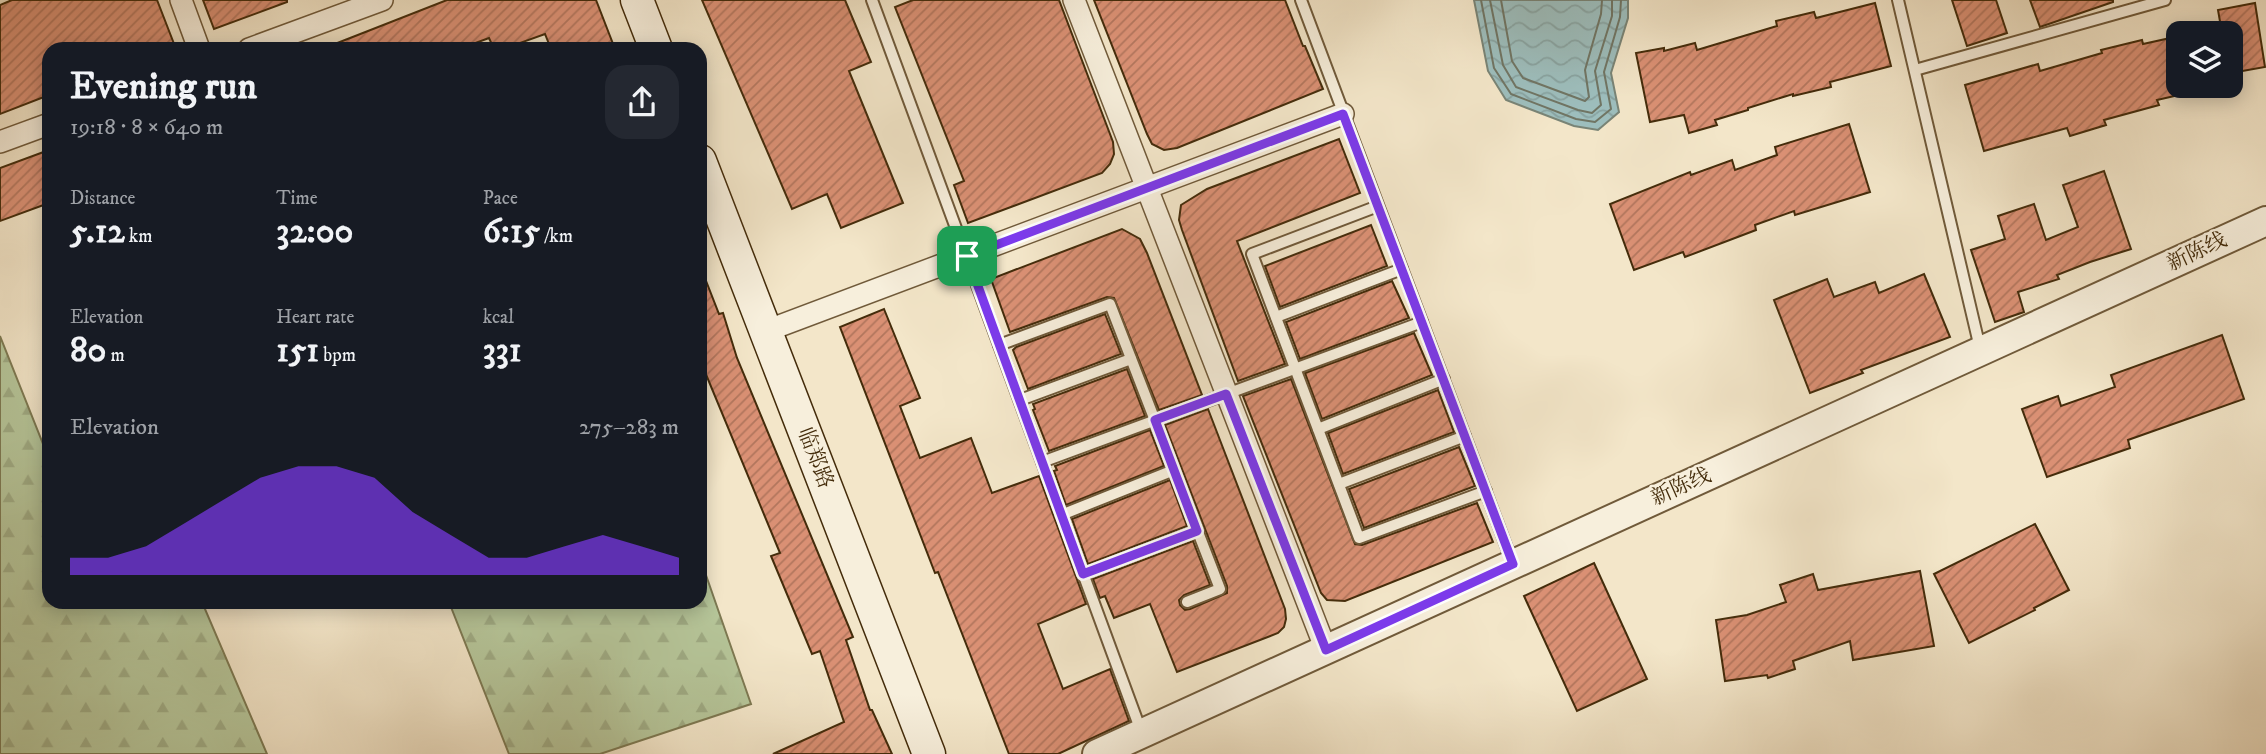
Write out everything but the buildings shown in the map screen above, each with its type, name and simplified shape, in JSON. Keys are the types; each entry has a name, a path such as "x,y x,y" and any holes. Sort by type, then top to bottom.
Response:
{"main road":[{"path":"637,0 653,42"},
{"name":"临郑路","path":"707,180 929,754"}],"street":[{"path":"181,0 196,42"},
{"path":"268,42 382,0"},
{"path":"1074,0 1326,650"},
{"path":"766,331 1343,114"},
{"path":"0,142 42,127"},
{"name":"新陈线","path":"1097,754 2266,221"}],"lane":[{"path":"872,0 1142,734"},
{"path":"1301,0 1513,564"},
{"path":"1898,0 1981,351"},
{"path":"1915,71 2165,0"},
{"path":"1378,206 1252,254 1359,538 1486,491"},
{"path":"1276,317 1402,269"},
{"path":"999,345 1110,304 1220,589 1187,602"},
{"path":"1042,462 1422,322"},
{"path":"1020,400 1131,359"},
{"path":"1318,429 1444,379"},
{"path":"1339,484 1465,436"},
{"path":"1061,515 1174,470"},
{"path":"1083,574 1197,531"}],"green space":[{"path":"0,336 42,441 42,609 205,609 267,754 0,754"},
{"path":"707,578 751,704 600,754 509,754 452,609 707,609"}],"water":[{"path":"1474,0 1628,0 1628,18 1611,73 1619,112 1598,130 1574,126 1506,100 1488,71"}],"route":[{"path":"1343,114 1513,564 1326,650 1226,394 1155,420 1197,531 1083,574 967,256 1343,114"}]}
